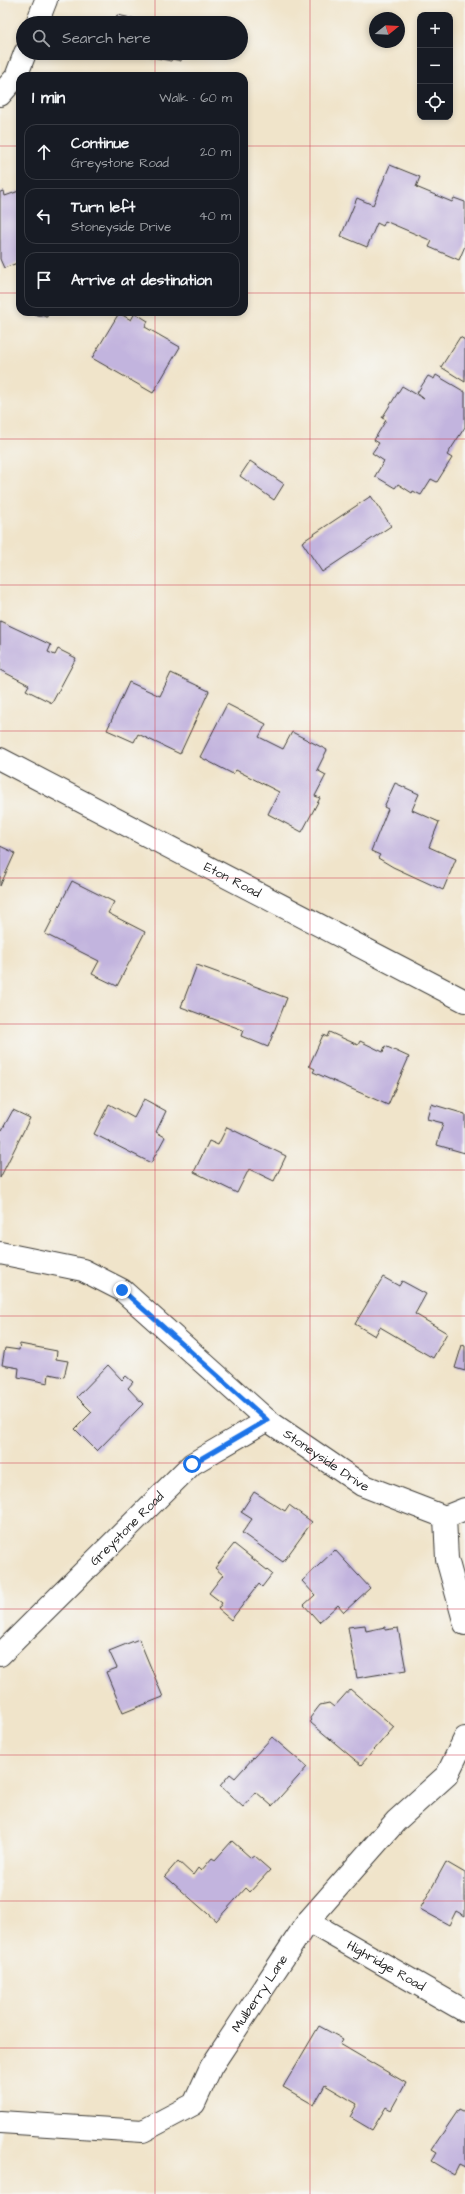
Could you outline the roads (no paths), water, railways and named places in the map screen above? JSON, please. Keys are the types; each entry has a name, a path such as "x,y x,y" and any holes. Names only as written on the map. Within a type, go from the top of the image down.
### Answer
{"street":[{"path":"40,16 46,0"},
{"path":"18,72 22,60"},
{"path":"0,95 16,77"},
{"name":"Eton Road","path":"0,758 465,1001"},
{"name":"Stoneyside Drive","path":"0,1253 84,1270 122,1290 267,1420 362,1485 445,1517"},
{"name":"Greystone Road","path":"0,1655 192,1464 267,1420"},
{"path":"465,1509 445,1517 447,1559 465,1624"},
{"name":"Mulberry Lane","path":"0,2122 142,2131 194,2104 211,2067 308,1921 396,1820 447,1775 465,1738"},
{"name":"Highridge Road","path":"308,1921 465,2011"}]}
